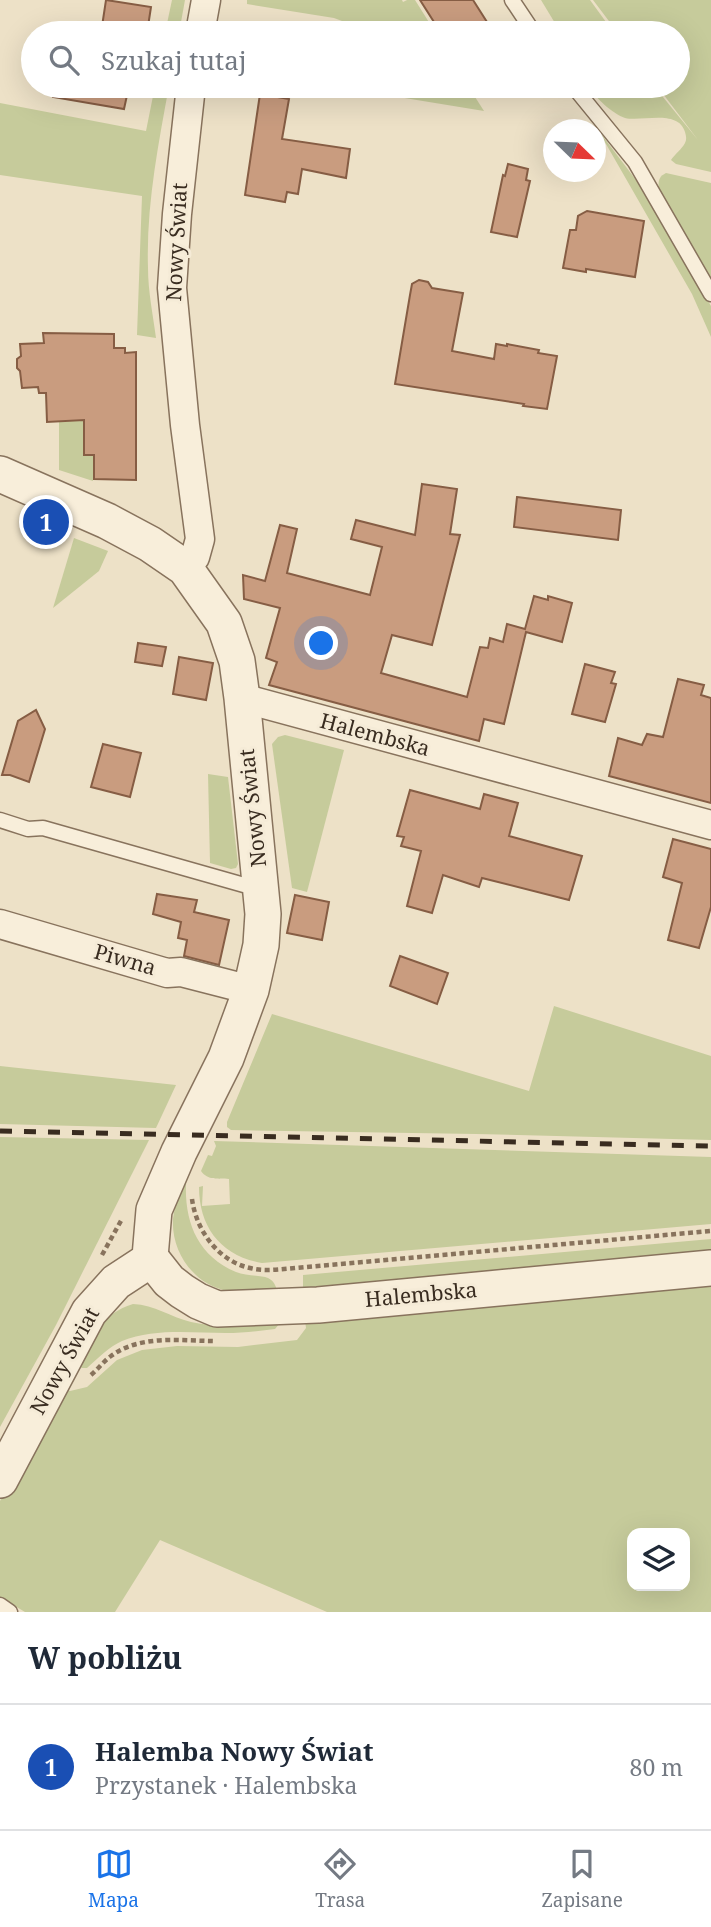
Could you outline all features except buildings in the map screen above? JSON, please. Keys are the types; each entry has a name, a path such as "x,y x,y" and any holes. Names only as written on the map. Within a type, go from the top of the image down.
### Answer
{"street":[{"path":"202,21 206,0"},
{"name":"Nowy Świat","path":"2,1471 89,1312 116,1282 150,1257 154,1210 179,1152 226,1058 251,990 261,945 261,884 237,661 224,623 185,568 195,557 200,539 185,425 172,288 190,98"},
{"path":"0,474 133,533 185,568"},
{"name":"Halembska","path":"242,698 711,825"},
{"name":"Piwna","path":"0,924 167,973 181,972 251,990"},
{"name":"Halembska","path":"150,1257 169,1281 183,1292 217,1309 318,1305 711,1268"}],"lane":[{"path":"512,0 526,21"},
{"path":"583,98 635,162 711,294"},
{"path":"0,820 28,828 43,828 244,885 261,884"},
{"path":"0,1605 10,1612"}],"path":[{"path":"192,1188 195,1214 205,1236 214,1247 236,1263 259,1270 711,1231"},
{"path":"85,1377 90,1376 122,1349 141,1343 157,1340 224,1341"}],"green space":[{"path":"172,0 185,0 181,21 168,21"},
{"path":"247,0 415,0 428,21 342,21 247,4"},
{"path":"541,0 590,0 605,21 554,21"},
{"path":"593,0 711,0 711,172 676,164 671,160 686,139 681,125 675,121 625,118 597,98 664,98 698,140 666,98 690,98 690,21 609,21"},
{"path":"153,98 167,98 149,222 148,277 156,338 137,335 142,196 0,175 0,103 146,131"},
{"path":"405,98 476,98 484,111"},
{"path":"606,141 639,184 711,306 711,337 692,294"},
{"path":"666,173 711,183 711,281 659,190 659,180"},
{"path":"59,348 83,382 84,454 94,455 93,481 59,470"},
{"path":"74,538 108,551 99,571 53,608"},
{"path":"285,735 344,750 307,892 292,888 272,744 278,737"},
{"path":"208,774 228,777 238,864 236,868 210,863"},
{"path":"554,1006 711,1056 711,1140 231,1130 227,1127 272,1014 529,1091"},
{"path":"0,1066 176,1085 156,1128 0,1124"},
{"path":"0,1137 149,1140 56,1325 0,1427"},
{"path":"214,1141 711,1157 711,1224 262,1263 235,1254 224,1246 208,1227 203,1215 199,1187 203,1186 202,1206 230,1204 229,1179 210,1178 201,1171 208,1155 212,1156 216,1146"},
{"path":"187,1171 186,1202 200,1243 221,1264 236,1272 268,1278 277,1291 240,1292 216,1288 205,1282 187,1265 176,1243 173,1219"},
{"path":"711,1239 711,1256 303,1290 303,1275"},
{"path":"711,1282 711,1612 327,1612 160,1540 115,1612 25,1612 0,1597 0,1501 62,1386 70,1391 87,1387 117,1360 142,1350 177,1346 238,1347 297,1340 306,1328 305,1320"},
{"path":"133,1304 202,1324 235,1326 280,1323 275,1329 250,1332 147,1334 117,1343 87,1368 77,1365 105,1320"}],"railway":[{"path":"0,1131 711,1146"}],"place":[{"name":"Halemba Nowy Świat","path":"46,522"}]}
